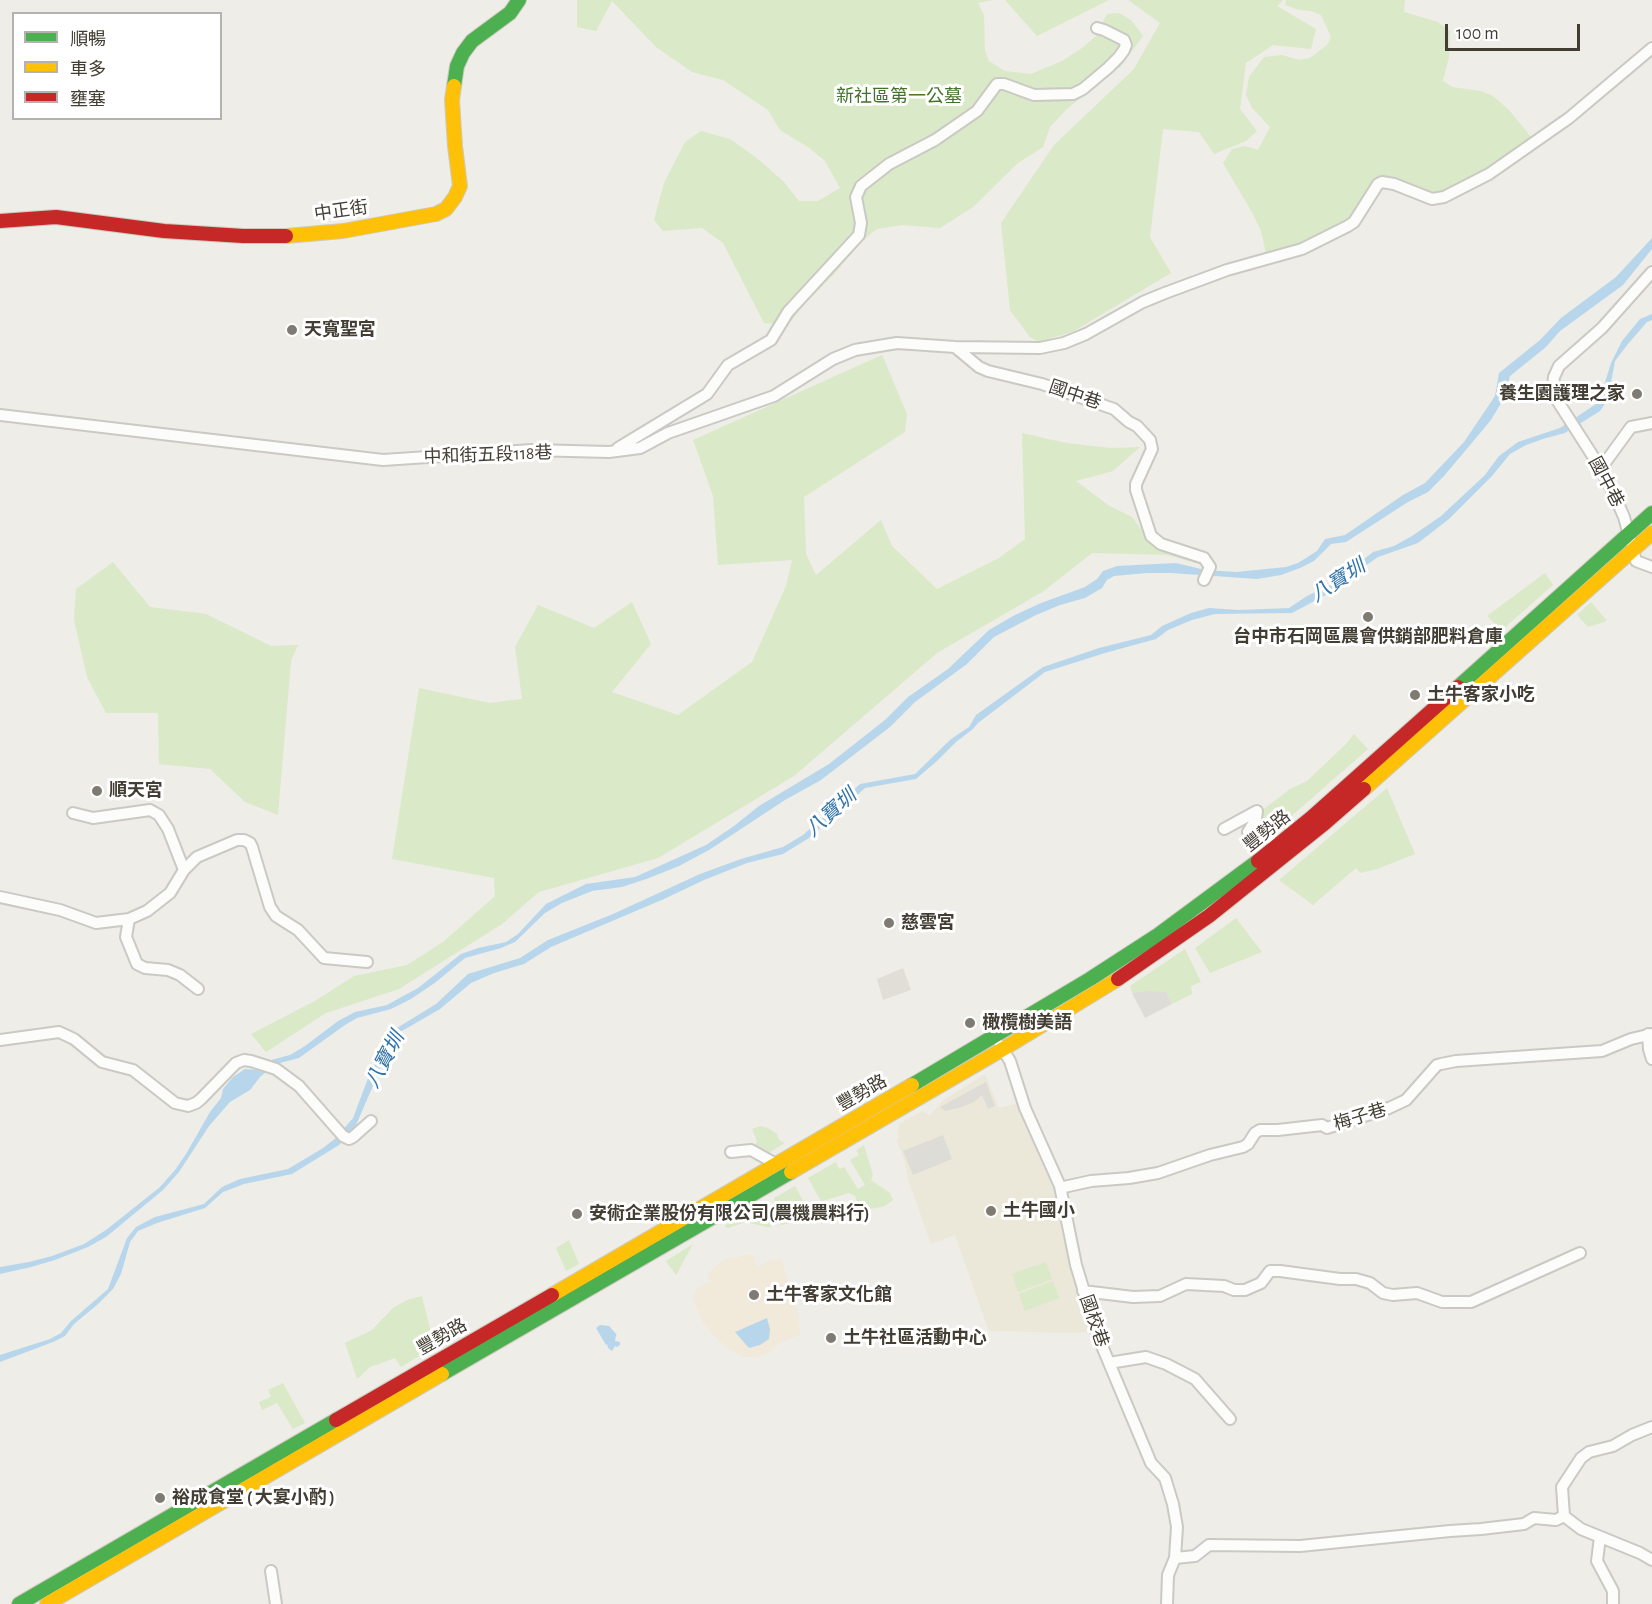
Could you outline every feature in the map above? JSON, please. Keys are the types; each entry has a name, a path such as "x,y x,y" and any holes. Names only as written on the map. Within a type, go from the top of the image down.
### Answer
{"main road":[{"name":"中正街","path":"0,221 56,217 164,231 285,236 343,231 436,214 446,209 460,186 452,100 456,66 472,41 510,13 519,0"},
{"name":"豐勢路","path":"19,1604 995,1037 1158,935 1252,866 1311,818 1652,513"},
{"name":"豐勢路","path":"47,1604 1003,1049 1120,978 1209,916 1325,824 1652,533"}],"street":[{"path":"609,452 707,394 728,365 771,340 788,312 859,234 861,222 856,197 861,186 889,164 935,140 977,111 997,84 1004,84 1034,95 1073,94 1083,89 1108,68 1119,57 1126,45 1124,40 1096,28"},
{"name":"中和街五段118巷","path":"0,415 383,460 532,450 609,452 640,448 668,433 774,396 833,359 855,350 897,343 955,347 1040,348 1064,343 1086,334 1143,302 1227,270 1302,249 1348,226 1354,222 1378,184 1382,182 1394,184 1432,199 1444,197 1489,174 1569,118 1652,48"},
{"name":"國中巷","path":"1633,550 1624,517 1613,492 1555,397 1553,386 1559,366 1602,328 1652,272"},
{"name":"國中巷","path":"955,347 979,367 994,373 1042,384 1114,409 1144,432 1150,440 1152,449 1136,484 1136,490 1150,536 1161,544 1204,558 1210,567 1204,580"},
{"path":"1601,471 1631,427 1652,423"},
{"path":"1633,550 1636,561 1652,567"},
{"path":"73,813 93,818 150,810 159,815 168,829 184,870"},
{"path":"1224,829 1257,811 1256,819 1248,832 1253,838 1264,835 1270,838"},
{"path":"0,897 60,910 96,923 129,919 147,911 170,893 184,870 197,857 237,840 244,840 250,843 270,907 276,916 298,930 324,958 367,962"},
{"path":"129,919 126,937 137,964 145,968 168,970 180,975 198,989"},
{"path":"0,1040 59,1032 74,1039 102,1062 133,1070 175,1103 188,1106 201,1099 236,1063 251,1060 276,1069 299,1086 349,1139 371,1121"},
{"path":"1650,1034 1649,1049 1652,1059"},
{"name":"梅子巷","path":"1060,1186 1158,1173 1210,1155 1243,1147 1260,1130 1322,1125 1328,1128 1406,1100 1437,1065 1456,1061 1602,1051 1650,1034"},
{"name":"國校巷","path":"995,1037 1010,1061 1025,1108 1060,1186 1076,1265 1097,1334 1151,1463 1165,1478 1173,1504 1177,1527 1175,1558 1168,1575 1167,1604"},
{"path":"731,1152 751,1150 776,1164"},
{"path":"1083,1291 1132,1297 1160,1296 1186,1284 1224,1286 1234,1290 1245,1290 1262,1283 1270,1271 1280,1271 1356,1279 1370,1283 1383,1293 1393,1295 1418,1293 1442,1302 1471,1302 1580,1253"},
{"path":"1109,1363 1146,1357 1166,1364 1195,1379 1230,1419"},
{"path":"1652,1427 1613,1446 1590,1452 1581,1458 1562,1487 1564,1516 1581,1529 1652,1560"},
{"path":"1175,1558 1195,1556 1209,1545 1300,1546 1481,1529 1524,1524 1534,1518 1556,1520 1564,1516"},
{"path":"1600,1537 1598,1561 1613,1591 1613,1604"},
{"path":"271,1571 276,1604"}],"shaded area":[{"path":"903,968 911,990 883,1000 877,979"},
{"path":"1166,992 1172,1004 1145,1018 1132,993"},
{"name":"土牛國小","path":"985,1074 999,1108 1016,1104 1020,1106 1056,1188 1093,1329 1088,1332 991,1331 988,1329 955,1235 931,1244 896,1140 899,1138 897,1134 899,1124 922,1111 929,1115 942,1101"},
{"path":"986,1082 995,1106 988,1109 982,1095 974,1102 959,1108 945,1111 940,1107"},
{"path":"943,1135 952,1159 913,1175 903,1151"},
{"path":"751,1254 755,1258 756,1268 766,1262 781,1259 799,1316 800,1335 780,1342 771,1352 758,1357 744,1357 717,1339 704,1324 692,1297 699,1287 710,1281 707,1274 722,1261"}],"green space":[{"name":"新社區第一公墓","path":"577,0 993,0 978,3 984,15 985,51 989,61 1005,71 1031,74 1062,61 1082,48 1095,37 1107,14 1119,13 1131,20 1143,36 1121,66 1067,109 1050,127 1043,147 1018,163 973,207 940,228 902,225 877,229 863,240 788,325 764,323 723,243 702,228 663,231 654,220 664,183 685,142 701,131 730,139 758,159 784,182 799,201 818,201 840,188 825,161 808,147 780,130 768,110 723,80 692,72 656,47 612,1 596,31 577,27"},
{"path":"1005,0 1109,0 1037,36"},
{"path":"1128,0 1283,0 1277,6 1316,29 1311,49 1273,45 1246,63 1240,109 1257,131 1246,141 1214,154 1199,132 1163,129 1150,237 1171,273 1074,331 1039,342 1030,337 1010,310 1001,223 1054,145 1134,69 1160,23"},
{"path":"1286,0 1405,0 1404,12 1438,22 1450,31 1449,57 1443,81 1452,87 1481,91 1493,96 1509,110 1532,138 1487,170 1438,195 1382,178 1373,181 1347,221 1301,243 1266,254 1261,231 1253,214 1223,163 1232,149 1245,146 1258,150 1270,127 1252,108 1246,95 1249,77 1264,57 1282,55 1299,60 1310,58 1328,44 1331,37 1321,15 1285,5"},
{"path":"882,355 907,414 905,432 804,497 806,554 816,575 881,520 892,546 937,589 999,558 1025,539 1022,433 1066,443 1111,448 1140,447 1113,471 1076,481 1108,505 1132,517 1153,545 1198,559 1202,565 1168,555 1092,553 1044,591 937,653 794,776 658,858 539,892 502,924 399,989 326,1013 266,1052 251,1034 315,1001 354,976 407,965 443,942 495,896 494,878 392,859 419,688 490,703 522,699 515,647 538,605 594,628 632,602 651,644 612,692 678,715 752,662 786,586 792,560 718,565 713,496 693,440"},
{"path":"113,562 150,607 206,614 271,646 298,645 291,661 278,815 245,802 210,769 159,764 158,713 106,713 87,677 74,620 76,589"},
{"path":"1545,573 1553,585 1503,629 1487,616"},
{"path":"1591,602 1607,621 1588,627 1577,615"},
{"path":"1354,734 1368,749 1272,833 1253,834 1260,812 1290,789 1307,781"},
{"path":"1387,788 1415,854 1377,869 1360,873 1356,868 1313,905 1279,880"},
{"path":"1236,918 1262,952 1210,973 1195,948"},
{"path":"1185,949 1201,982 1191,986 1192,994 1172,1004 1166,992 1132,993 1130,986"},
{"path":"761,1126 777,1134 779,1140 785,1143 767,1154 754,1148 757,1141 752,1129"},
{"path":"864,1145 873,1175 871,1180 890,1193 893,1200 885,1206 861,1211 855,1196 849,1193 823,1201 810,1220 795,1223 790,1213 821,1201 808,1178 836,1162 839,1169 844,1167 858,1189 865,1185 850,1160 859,1155 856,1150"},
{"path":"795,1186 806,1206 789,1213 793,1223 780,1225 776,1214 781,1211 778,1204 774,1206 774,1198"},
{"path":"759,1206 765,1207 771,1228 746,1222 728,1228 724,1226"},
{"path":"569,1240 579,1264 566,1271 556,1248"},
{"path":"693,1244 676,1275 666,1261"},
{"path":"1046,1262 1052,1279 1018,1292 1012,1274"},
{"path":"1053,1281 1059,1298 1025,1311 1019,1294"},
{"path":"422,1296 433,1341 423,1345 426,1352 401,1367 395,1358 370,1367 357,1379 345,1343 372,1330 393,1308 407,1300"},
{"path":"283,1383 305,1423 293,1429 277,1403 262,1410 259,1402 271,1397 268,1390"}],"water":[{"name":"八寶圳","path":"1652,238 1652,249 1623,285 1560,331 1546,347 1510,376 1504,398 1491,420 1428,492 1408,502 1346,542 1331,544 1314,561 1281,575 1257,579 1171,573 1114,576 1107,580 1102,588 1085,598 1036,615 994,637 967,664 915,702 890,727 821,780 785,800 709,850 679,866 649,878 622,887 592,891 562,903 545,913 515,942 465,958 411,999 391,1009 357,1018 299,1058 276,1064 260,1077 250,1090 230,1102 209,1126 179,1172 163,1190 106,1237 55,1260 0,1274 0,1267 52,1256 84,1244 106,1230 160,1187 186,1154 210,1112 221,1098 223,1089 233,1077 245,1069 258,1070 271,1060 290,1055 338,1021 355,1012 387,1005 418,988 461,954 506,942 518,934 546,904 586,884 635,877 706,845 759,806 829,764 885,720 908,697 948,669 989,630 1015,615 1085,587 1097,579 1103,571 1117,566 1176,563 1205,570 1236,572 1286,567 1298,563 1317,551 1325,539 1345,535 1403,495 1425,483 1464,442 1495,396 1499,373 1540,340 1561,318 1616,277"},
{"name":"八寶圳","path":"1652,314 1652,320 1647,322 1615,361 1608,399 1600,411 1565,433 1526,445 1510,454 1492,476 1449,519 1418,543 1378,557 1337,589 1292,613 1215,614 1168,630 1156,639 1045,672 978,723 916,779 865,788 809,838 783,854 747,863 704,880 551,947 524,964 471,983 440,1009 395,1035 353,1132 339,1145 292,1174 244,1184 223,1192 205,1208 138,1231 130,1242 121,1274 113,1289 74,1324 65,1336 0,1362 0,1355 50,1339 61,1333 71,1321 108,1289 127,1238 136,1227 155,1217 204,1204 222,1187 240,1179 288,1169 336,1138 353,1118 367,1081 392,1031 436,1004 468,974 520,958 548,940 613,914 700,874 783,847 803,835 860,784 915,774 951,739 969,727 976,715 1043,667 1099,648 1151,635 1162,626 1209,608 1239,610 1289,608 1332,584 1373,552 1394,546 1441,516 1485,475 1499,456 1518,442 1560,428 1599,402 1611,363 1622,341 1640,319"},
{"path":"767,1318 770,1329 769,1339 749,1348 735,1332"},
{"path":"600,1325 609,1326 617,1335 615,1341 620,1342 620,1345 615,1346 612,1351 596,1328"}],"traffic: fast":[{"path":"454,86 457,66 472,41 510,13 519,0"},
{"path":"1458,687 1652,513"},
{"path":"912,1085 1090,979 1158,935 1258,861"},
{"path":"442,1374 791,1172"},
{"path":"19,1604 336,1420"}],"traffic: slow":[{"path":"286,236 343,231 436,214 446,209 460,186 452,100 454,86"},
{"path":"1364,789 1652,533"},
{"path":"791,1172 1003,1049 1118,979"},
{"path":"552,1295 912,1085"},
{"path":"47,1604 442,1374"}],"traffic: jam":[{"path":"0,221 56,217 164,231 286,236"},
{"path":"1258,861 1311,818 1458,687"},
{"path":"1118,979 1209,916 1364,789"},
{"path":"336,1420 552,1295"}],"place":[{"name":"天寬聖宮","path":"292,330"},
{"name":"養生園護理之家","path":"1637,394"},
{"name":"台中市石岡區農會供銷部肥料倉庫","path":"1368,617"},
{"name":"土牛客家小吃","path":"1415,695"},
{"name":"順天宮","path":"97,791"},
{"name":"慈雲宮","path":"889,923"},
{"name":"橄欖樹美語","path":"970,1023"},
{"name":"土牛國小","path":"991,1211"},
{"name":"安術企業股份有限公司(農機農料行)","path":"577,1214"},
{"name":"土牛客家文化館","path":"754,1295"},
{"name":"土牛社區活動中心","path":"831,1338"},
{"name":"裕成食堂 ( 大宴小酌 )","path":"160,1498"}]}
